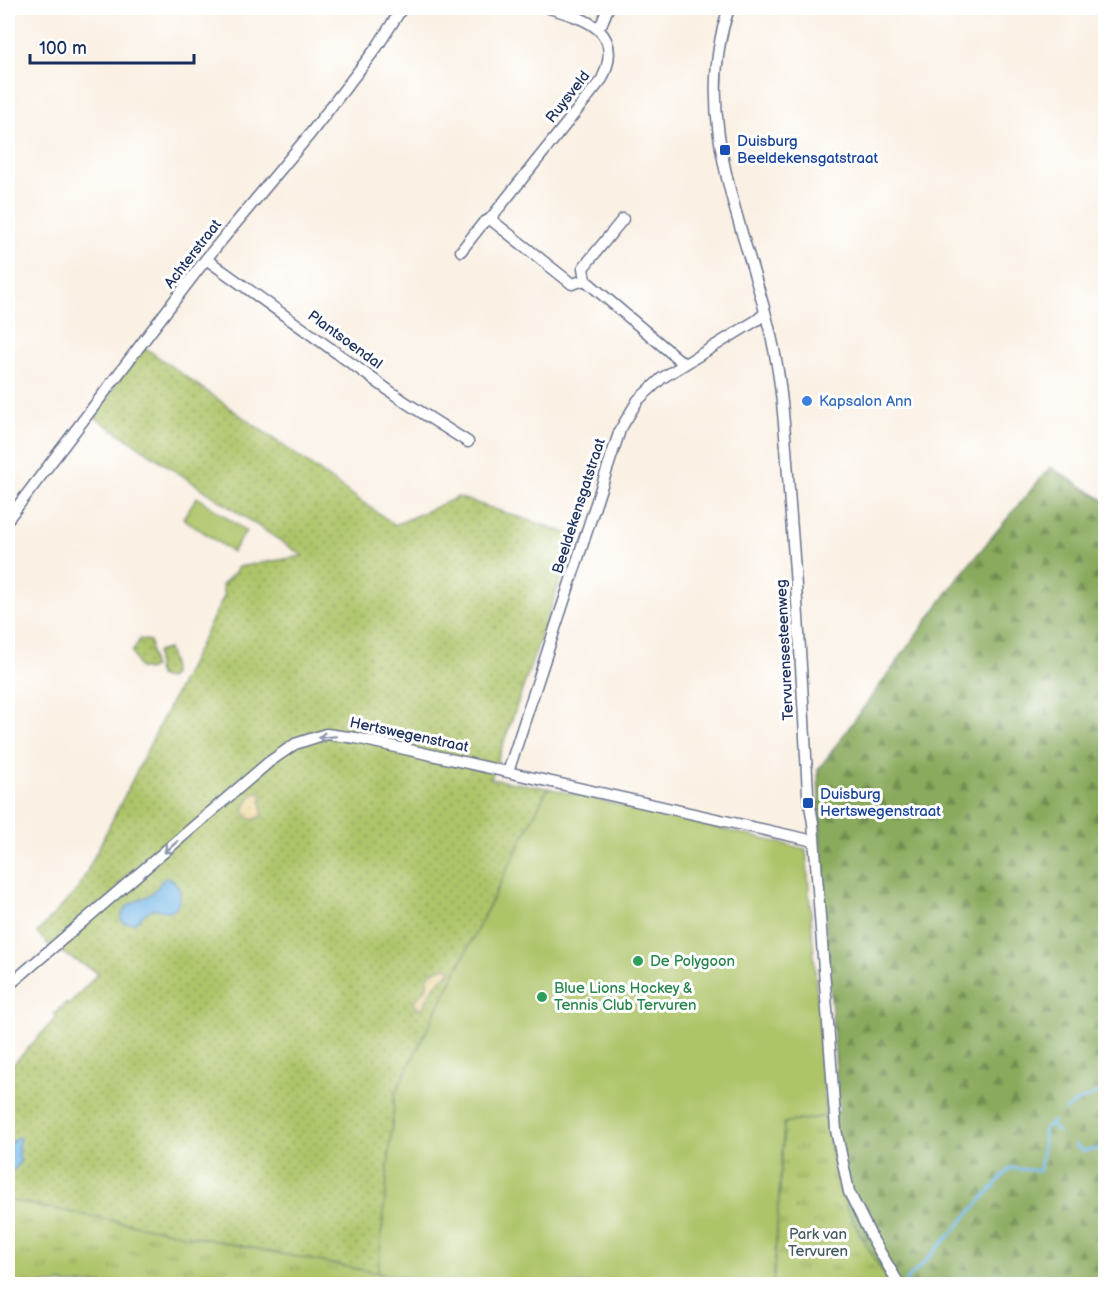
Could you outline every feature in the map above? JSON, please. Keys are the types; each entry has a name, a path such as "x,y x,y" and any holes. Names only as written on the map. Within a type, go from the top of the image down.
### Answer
{"street":[{"name":"Achterstraat","path":"8,519 207,259 377,47 402,8"},
{"path":"549,8 580,17 597,28 602,23 608,8"},
{"name":"Tervurensesteenweg","path":"729,8 722,28 717,81 722,157 735,214 775,352 783,417 797,588 808,794 814,841 836,1130 849,1192 873,1240 899,1284"},
{"name":"Ruysveld","path":"461,251 483,224 490,219 602,79 608,64 608,57 605,40 597,28"},
{"path":"490,219 572,284 585,280"},
{"path":"623,219 583,268 585,280 684,364"},
{"name":"Plantsoendal","path":"207,259 405,402 468,442"},
{"name":"Beeldekensgatstraat","path":"508,771 620,430 638,400 662,378 765,314"},
{"name":"Hertswegenstraat","path":"8,986 269,762 295,744 326,734 356,738 508,771 814,841"}],"green space":[{"path":"144,347 395,525 458,497 576,536 491,779 548,788 395,1094 378,1273 8,1200 8,1070 56,1018 54,1014 66,1003 69,1005 98,973 50,946 37,933 78,889 224,596 222,586 238,567 303,556 93,416"},
{"path":"1050,467 1105,501 1105,1284 773,1284 784,1123 839,1112 820,844 818,770 958,578"},
{"path":"197,497 246,531 232,552 183,518"},
{"path":"140,639 150,641 153,667 148,670 139,668 132,652"},
{"path":"168,649 173,675 169,679 160,677 157,670 157,652"},
{"name":"De Polygoon","path":"548,788 806,849 826,1116 784,1123 773,1284 449,1284 378,1273 395,1094"},
{"name":"Park van Tervuren","path":"826,1116 841,1194 857,1229 890,1284 773,1284 784,1123"},
{"path":"8,1200 378,1273 449,1284 8,1284"}],"sand":[{"path":"257,792 263,797 261,801 263,816 253,820 248,818 244,810 251,796"},
{"path":"446,967 451,971 436,984 422,1008 416,1008 414,1002 427,987 427,980 431,972"}],"water":[{"path":"165,878 171,879 178,887 180,898 176,907 167,911 153,909 147,911 134,923 124,923 121,919 126,908 148,896"},
{"path":"17,1137 20,1139 18,1145 20,1162 15,1169 8,1172 8,1146"}],"waterway":[{"path":"1066,1110 1075,1103 1106,1089"},
{"path":"906,1281 1010,1168 1040,1171 1045,1128 1053,1121"},
{"path":"1049,1124 1058,1132"},
{"path":"1075,1145 1082,1151 1102,1149 1106,1152"}],"place":[{"name":"Duisburg Beeldekensgatstraat","path":"725,150"},
{"name":"Kapsalon Ann","path":"807,401"},
{"name":"Duisburg Hertswegenstraat","path":"808,803"},
{"name":"De Polygoon","path":"638,961"},
{"name":"Blue Lions Hockey & Tennis Club Tervuren","path":"542,997"}]}
